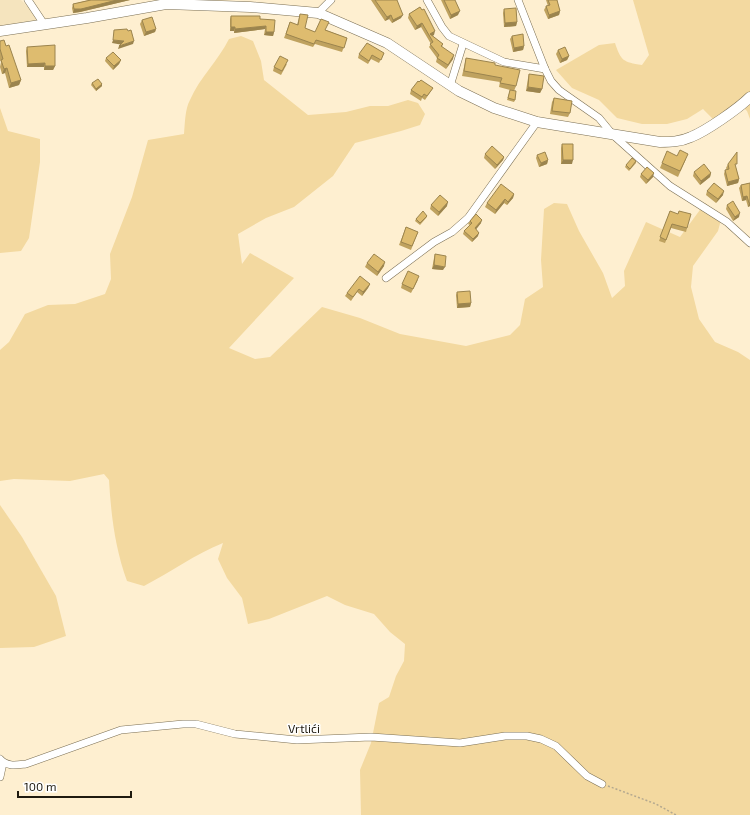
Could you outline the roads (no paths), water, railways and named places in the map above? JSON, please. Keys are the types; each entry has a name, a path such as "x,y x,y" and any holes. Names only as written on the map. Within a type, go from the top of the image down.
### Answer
{"street":[{"path":"28,0 44,24"},
{"path":"318,13 332,0"},
{"path":"427,0 445,32 463,44 504,62 545,69"},
{"path":"518,0 545,69 551,81 559,90 599,118 613,135 670,186 727,222 750,243"},
{"path":"0,31 166,4 250,7 318,13 387,43 426,68 450,86 494,108 537,122 660,142 676,142 690,138 704,130 750,97"},
{"path":"450,86 463,44"},
{"path":"386,278 434,242 452,232 468,218 537,122"},
{"name":"Vrtlići","path":"2,761 11,765 26,764 121,730 183,724 196,724 235,734 297,740 371,737 460,743 505,736 527,736 542,739 556,746 587,776 602,784"},
{"path":"0,776 2,761"}]}
